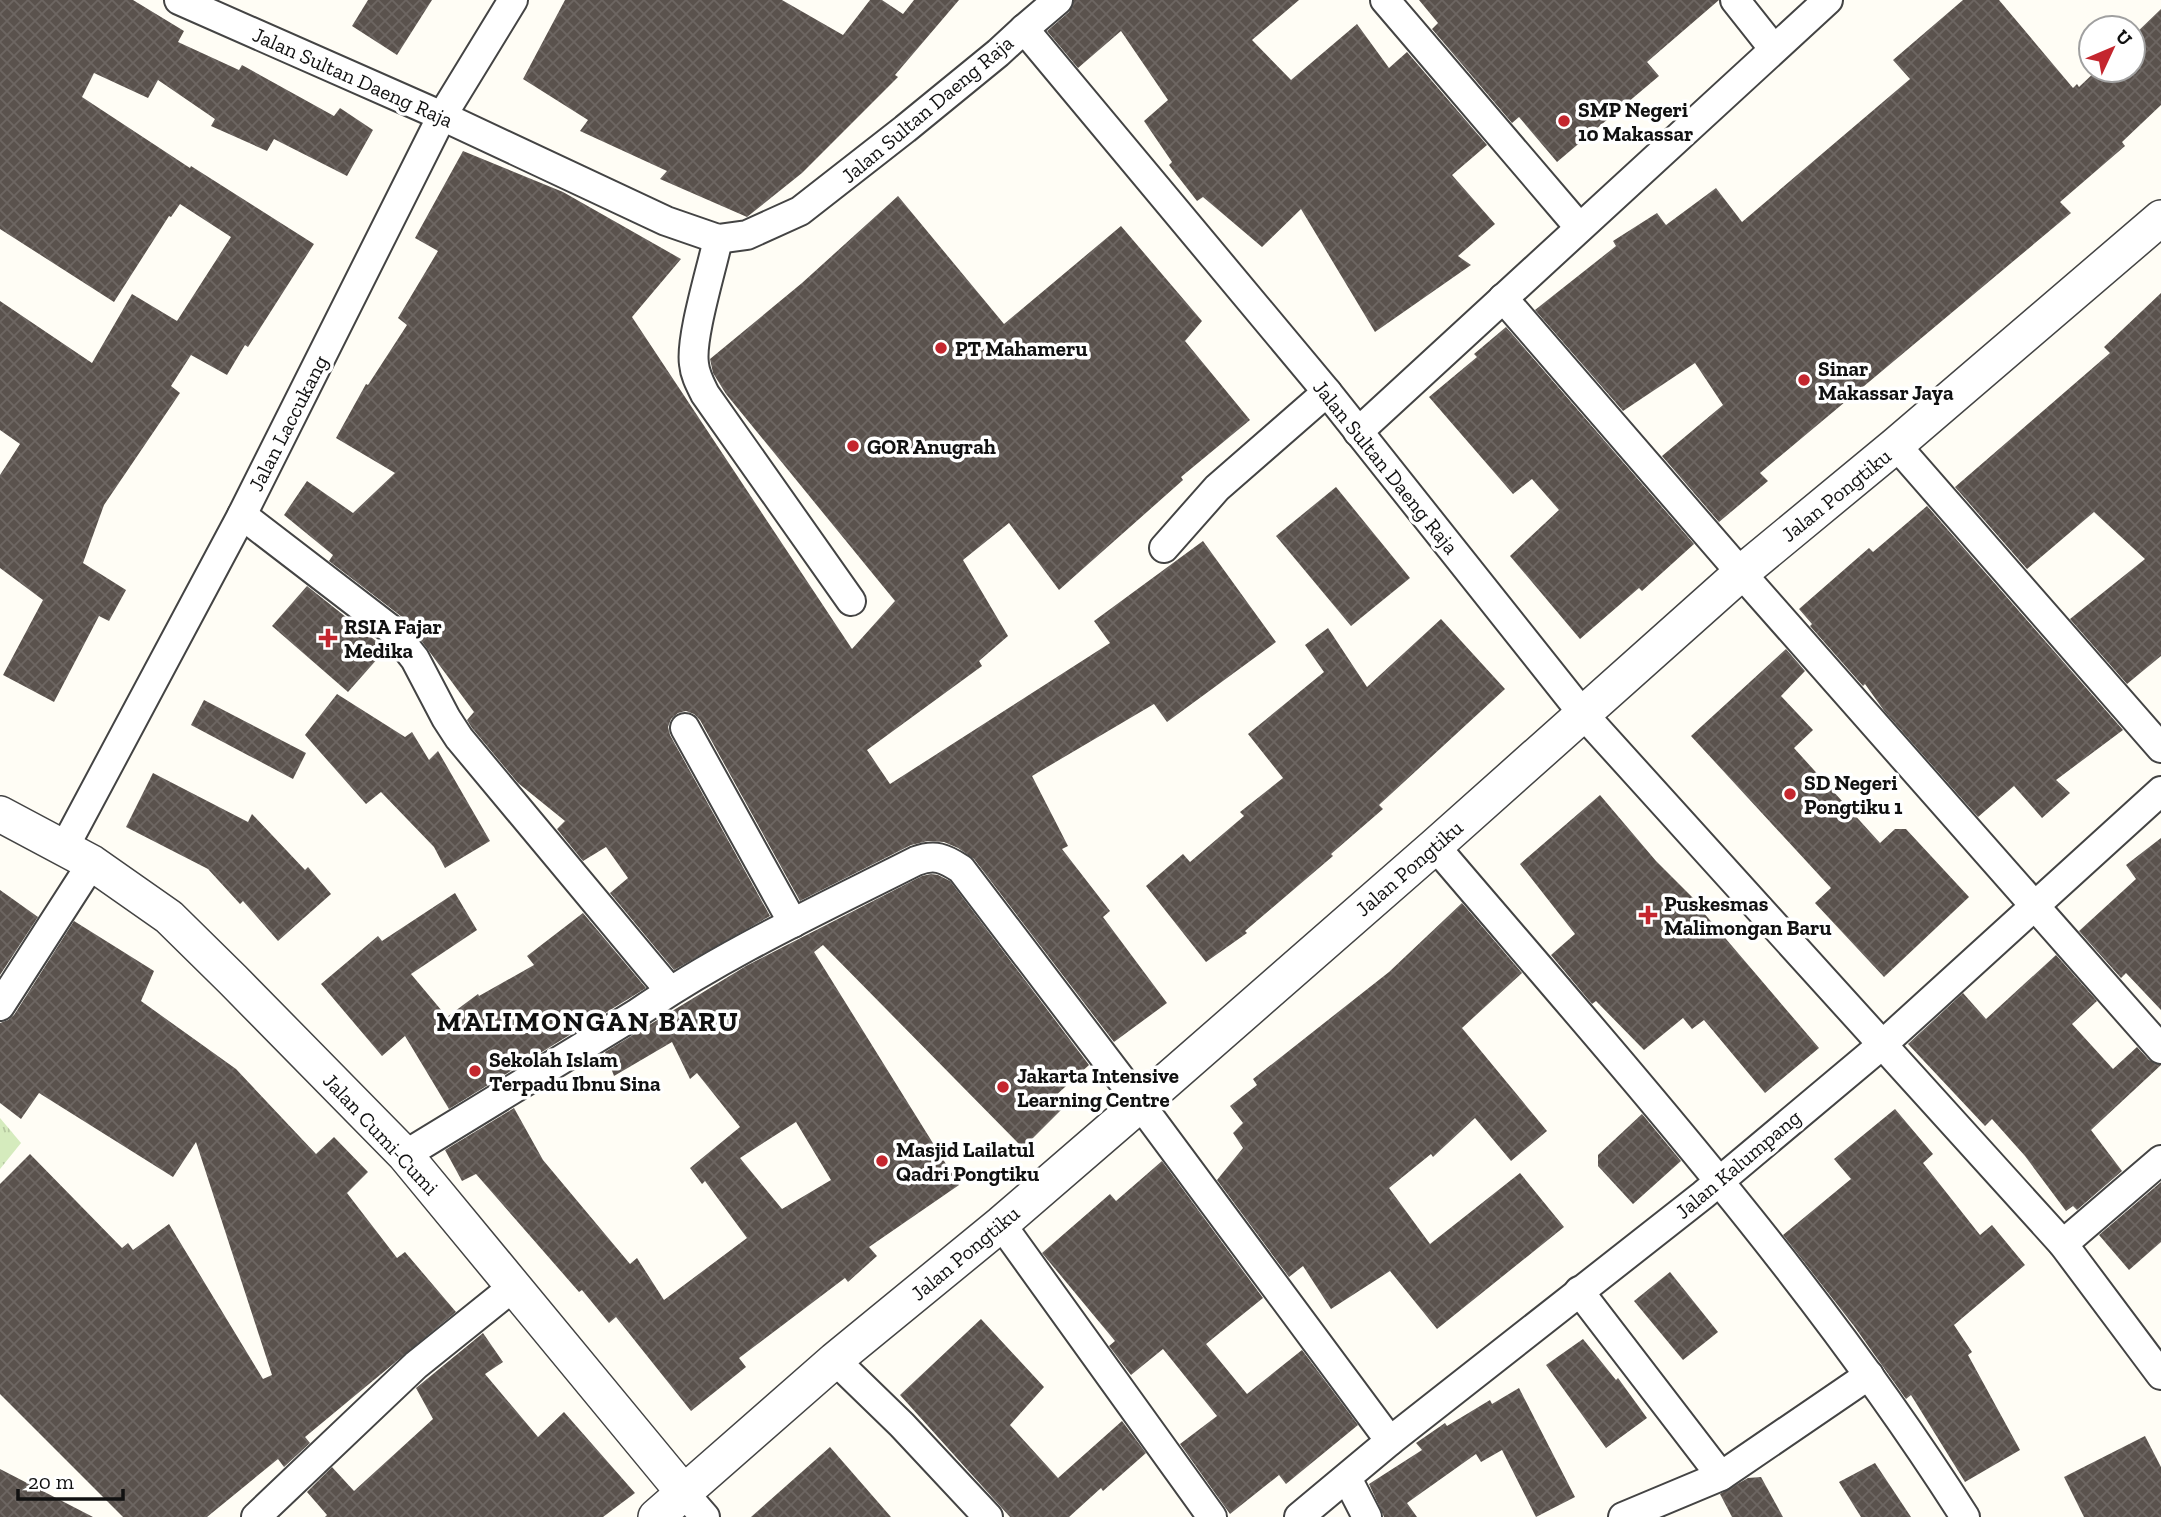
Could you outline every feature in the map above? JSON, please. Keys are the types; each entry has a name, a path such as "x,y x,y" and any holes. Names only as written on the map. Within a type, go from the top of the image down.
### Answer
{"street":[{"name":"Jalan Sultan Daeng Raja","path":"178,0 442,116 666,221 718,239 747,235 800,211 905,129 1024,29 1327,392 1583,714 2063,1244 2161,1376"},
{"name":"Jalan Laccukang","path":"0,1006 78,855 242,514 442,116 513,0"},
{"path":"1024,29 1058,0"},
{"path":"1385,0 1579,227"},
{"path":"1735,0 1773,48"},
{"path":"1359,432 1828,0"},
{"name":"Jalan Pongtiku","path":"656,1517 695,1505 835,1360 1001,1224 1435,846 1741,573 1896,445 2161,218"},
{"path":"718,239 695,340 693,362 698,380 705,394 851,601"},
{"path":"1503,298 1741,573 2161,1049"},
{"path":"1164,548 1217,488 1327,392"},
{"path":"1896,445 2161,748"},
{"path":"242,514 394,631 415,659 459,738 670,991"},
{"path":"685,728 793,923"},
{"name":"Jalan Kalumpang","path":"1299,1517 1390,1441 1720,1179 1883,1044 2161,791"},
{"name":"Jalan Cumi-Cumi","path":"0,814 78,855 169,917 405,1155 695,1505"},
{"path":"1435,846 1720,1179 1869,1375 1919,1444 1965,1517"},
{"path":"405,1155 670,991 793,923 916,861 930,856 946,859 961,869 1140,1104 1390,1441"},
{"path":"2063,1244 2161,1160"},
{"path":"1001,1224 1212,1517"},
{"path":"256,1517 416,1365 513,1287"},
{"path":"1579,1291 1721,1476"},
{"path":"835,1360 902,1425 988,1517"},
{"path":"1623,1517 1721,1476 1869,1375"},
{"path":"1347,1478 1367,1517"}],"green space":[{"path":"0,1118 21,1143 0,1169"}],"building":[{"path":"0,0 133,0 184,31 178,42 239,70 242,65 334,116 340,108 373,130 347,176 274,139 267,151 211,126 215,119 158,80 148,98 94,73 82,97 190,168 191,166 314,244 227,375 191,355 171,386 180,393 104,505 83,563 126,590 109,621 99,616 54,702 3,675 43,600 0,568 0,475 20,444 0,430 0,301 92,363 132,294 177,321 231,237 180,204 171,217 169,216 114,302 0,229"},
{"path":"368,0 432,0 397,55 352,26"},
{"path":"565,0 782,0 843,35 870,0 882,0 903,14 914,0 959,0 895,75 898,77 802,173 747,217 660,179 667,171 580,131 588,120 523,79"},
{"path":"1074,0 1299,0 1252,40 1291,80 1357,24 1389,68 1407,52 1487,145 1452,175 1495,224 1458,256 1471,265 1375,332 1301,209 1262,247 1203,197 1197,201 1169,165 1172,162 1144,121 1168,100 1121,31 1078,68 1047,31 1069,12"},
{"path":"1419,0 1719,0 1647,62 1659,76 1557,162 1519,117 1512,123 1432,29 1438,23"},
{"path":"1963,0 1999,0 2073,88 2077,84 2079,87 2082,84 2147,84 2147,22 2161,9 2161,105 2122,142 2125,146 2060,202 2071,213 1760,473 1768,481 1719,522 1662,456 1723,405 1695,363 1623,411 1535,310 1616,246 1613,241 1657,213 1666,225 1716,188 1742,222 1910,79 1893,60"},
{"path":"463,151 563,192 681,259 632,317 852,649 895,601 726,394 713,373 710,359 802,283 898,196 1004,324 1121,226 1202,321 1185,341 1250,420 1181,477 1183,480 1059,590 1009,523 963,560 1008,636 979,661 982,666 867,750 890,784 1110,643 1094,621 1203,541 1276,642 1167,722 1154,704 1032,776 1068,846 1062,849 1110,911 1103,917 1167,1003 1114,1042 974,859 944,842 928,841 911,845 800,901 700,720 686,711 671,719 668,727 670,735 770,916 674,970 610,893 628,878 606,847 583,861 557,829 565,821 518,783 472,728 467,720 474,712 406,620 329,561 333,555 284,515 307,481 353,513 395,473 336,438 366,384 368,385 407,325 398,318 438,251 415,238"},
{"path":"2161,293 2161,656 2127,684 2070,619 2145,559 2094,512 2027,569 1955,487 2110,353 2104,347"},
{"path":"1506,327 1694,544 1642,591 1639,588 1580,639 1510,556 1559,510 1532,479 1513,494 1429,397 1477,357 1474,354"},
{"path":"1336,487 1410,578 1351,626 1276,536"},
{"path":"1927,506 2123,730 2056,780 2070,793 2042,818 2014,786 1978,817 1885,712 1865,684 1863,686 1810,626 1812,624 1799,609 1869,548 1873,552"},
{"name":"RSIA Fajar Medika","path":"307,586 386,649 348,692 272,626"},
{"path":"1441,619 1505,689 1379,805 1383,809 1331,854 1333,856 1245,931 1247,933 1206,962 1146,886 1183,854 1190,862 1244,816 1240,812 1283,778 1248,734 1324,672 1305,645 1328,628 1367,687"},
{"path":"1786,649 1805,671 1781,696 1813,730 1794,748 1880,843 1895,829 1906,829 1969,897 1884,977 1815,903 1831,888 1691,736"},
{"path":"337,694 405,737 412,732 429,760 438,751 490,841 445,868 434,847 381,792 366,804 305,735"},
{"path":"204,700 306,753 293,779 191,725"},
{"path":"153,773 248,822 252,814 305,870 308,867 331,894 278,941 243,901 240,904 208,869 126,827"},
{"path":"1600,795 1656,861 1705,910 1703,912 1819,1048 1765,1093 1704,1020 1692,1029 1683,1018 1644,1050 1596,1001 1592,1004 1551,955 1575,934 1520,864"},
{"path":"2161,838 2161,1010 2126,973 2121,978 2079,931 2136,879 2126,865"},
{"path":"938,875 950,881 1089,1065 1053,1098 1063,1108 1023,1148 823,945 814,952 959,1185 869,1247 877,1256 848,1282 845,1278 739,1358 746,1367 691,1411 616,1317 609,1323 476,1174 462,1181 445,1150 514,1108 543,1160 630,1264 637,1258 664,1300 747,1238 705,1181 702,1184 690,1168 740,1127 697,1073 690,1079 672,1042 614,1076 605,1052 746,966 922,876","holes":["796,1122 831,1180 782,1209 740,1158"]},
{"path":"0,890 38,917 0,975"},
{"path":"455,893 477,930 411,974 447,1017 478,994 479,996 534,965 527,956 583,913 646,988 449,1109 405,1036 382,1056 321,984 378,936 382,941"},
{"path":"1462,903 1522,973 1462,1028 1547,1131 1511,1161 1475,1118 1433,1157 1431,1154 1389,1188 1430,1244 1520,1173 1564,1227 1437,1329 1390,1271 1331,1309 1303,1266 1289,1277 1217,1180 1243,1148 1233,1133 1243,1123 1230,1106 1257,1085 1253,1079 1389,972"},
{"path":"74,921 154,971 141,1001 236,1069 316,1154 334,1137 368,1172 347,1193 397,1258 405,1252 456,1312 305,1437 310,1443 284,1467 278,1459 207,1517 123,1517 0,1394 0,1184 30,1154 122,1248 128,1243 133,1250 169,1224 263,1379 272,1375 196,1142 173,1177 39,1093 21,1119 0,1103 0,1023 14,1015"},
{"path":"2056,955 2097,1001 2072,1024 2113,1069 2137,1047 2149,1060 2161,1065 2091,1130 2122,1171 2077,1210 2073,1206 2066,1211 2025,1156 1992,1119 1985,1126 1908,1044 1963,993 1986,1019"},
{"path":"1895,1109 1933,1154 1923,1163 1980,1235 1992,1225 2025,1265 1954,1325 1972,1352 1968,1355 2020,1450 1965,1482 1911,1395 1906,1399 1854,1326 1783,1235 1851,1179 1834,1159"},
{"path":"1642,1114 1681,1161 1633,1204 1598,1166 1598,1155"},
{"path":"1162,1161 1263,1298 1206,1344 1247,1394 1302,1350 1358,1425 1286,1484 1279,1475 1230,1514 1180,1444 1217,1416 1163,1349 1131,1375 1109,1346 1115,1341 1042,1253 1110,1194 1116,1201"},
{"path":"2161,1182 2161,1242 2129,1270 2099,1235"},
{"path":"1670,1272 1718,1332 1683,1360 1634,1301"},
{"path":"981,1319 1044,1387 1010,1425 1058,1478 1122,1421 1146,1453 1069,1517 1010,1517 900,1395"},
{"path":"483,1333 503,1362 485,1374 538,1437 564,1412 635,1493 603,1517 325,1517 327,1515 307,1492 332,1467 354,1491 433,1419 416,1388"},
{"path":"1583,1339 1616,1380 1618,1378 1647,1418 1606,1448 1546,1365"},
{"path":"1519,1388 1575,1497 1536,1517 1502,1450 1481,1462 1476,1454 1407,1503 1417,1517 1384,1517 1369,1484 1422,1450 1416,1443 1445,1423 1447,1426 1490,1400 1492,1404"},
{"path":"2145,1436 2161,1467 2161,1517 2084,1517 2064,1477"},
{"path":"830,1447 891,1517 751,1517"},
{"path":"1875,1463 1911,1517 1861,1517 1839,1482"},
{"path":"0,1469 93,1517 0,1517"},
{"path":"1761,1477 1783,1517 1732,1517 1720,1494 1748,1478"}],"place":[{"name":"SMP Negeri 10 Makassar","path":"1564,121"},
{"name":"PT Mahameru","path":"941,348"},
{"name":"Sinar Makassar Jaya","path":"1804,380"},
{"name":"GOR Anugrah","path":"853,446"},
{"name":"RSIA Fajar Medika","path":"328,638"},
{"name":"SD Negeri Pongtiku 1","path":"1790,794"},
{"name":"Puskesmas Malimongan Baru","path":"1648,915"},
{"name":"Sekolah Islam Terpadu Ibnu Sina","path":"475,1071"},
{"name":"Jakarta Intensive Learning Centre","path":"1003,1087"},
{"name":"Masjid Lailatul Qadri Pongtiku","path":"882,1161"}],"district":[{"name":"MALIMONGAN BARU","path":"588,1021"}]}
